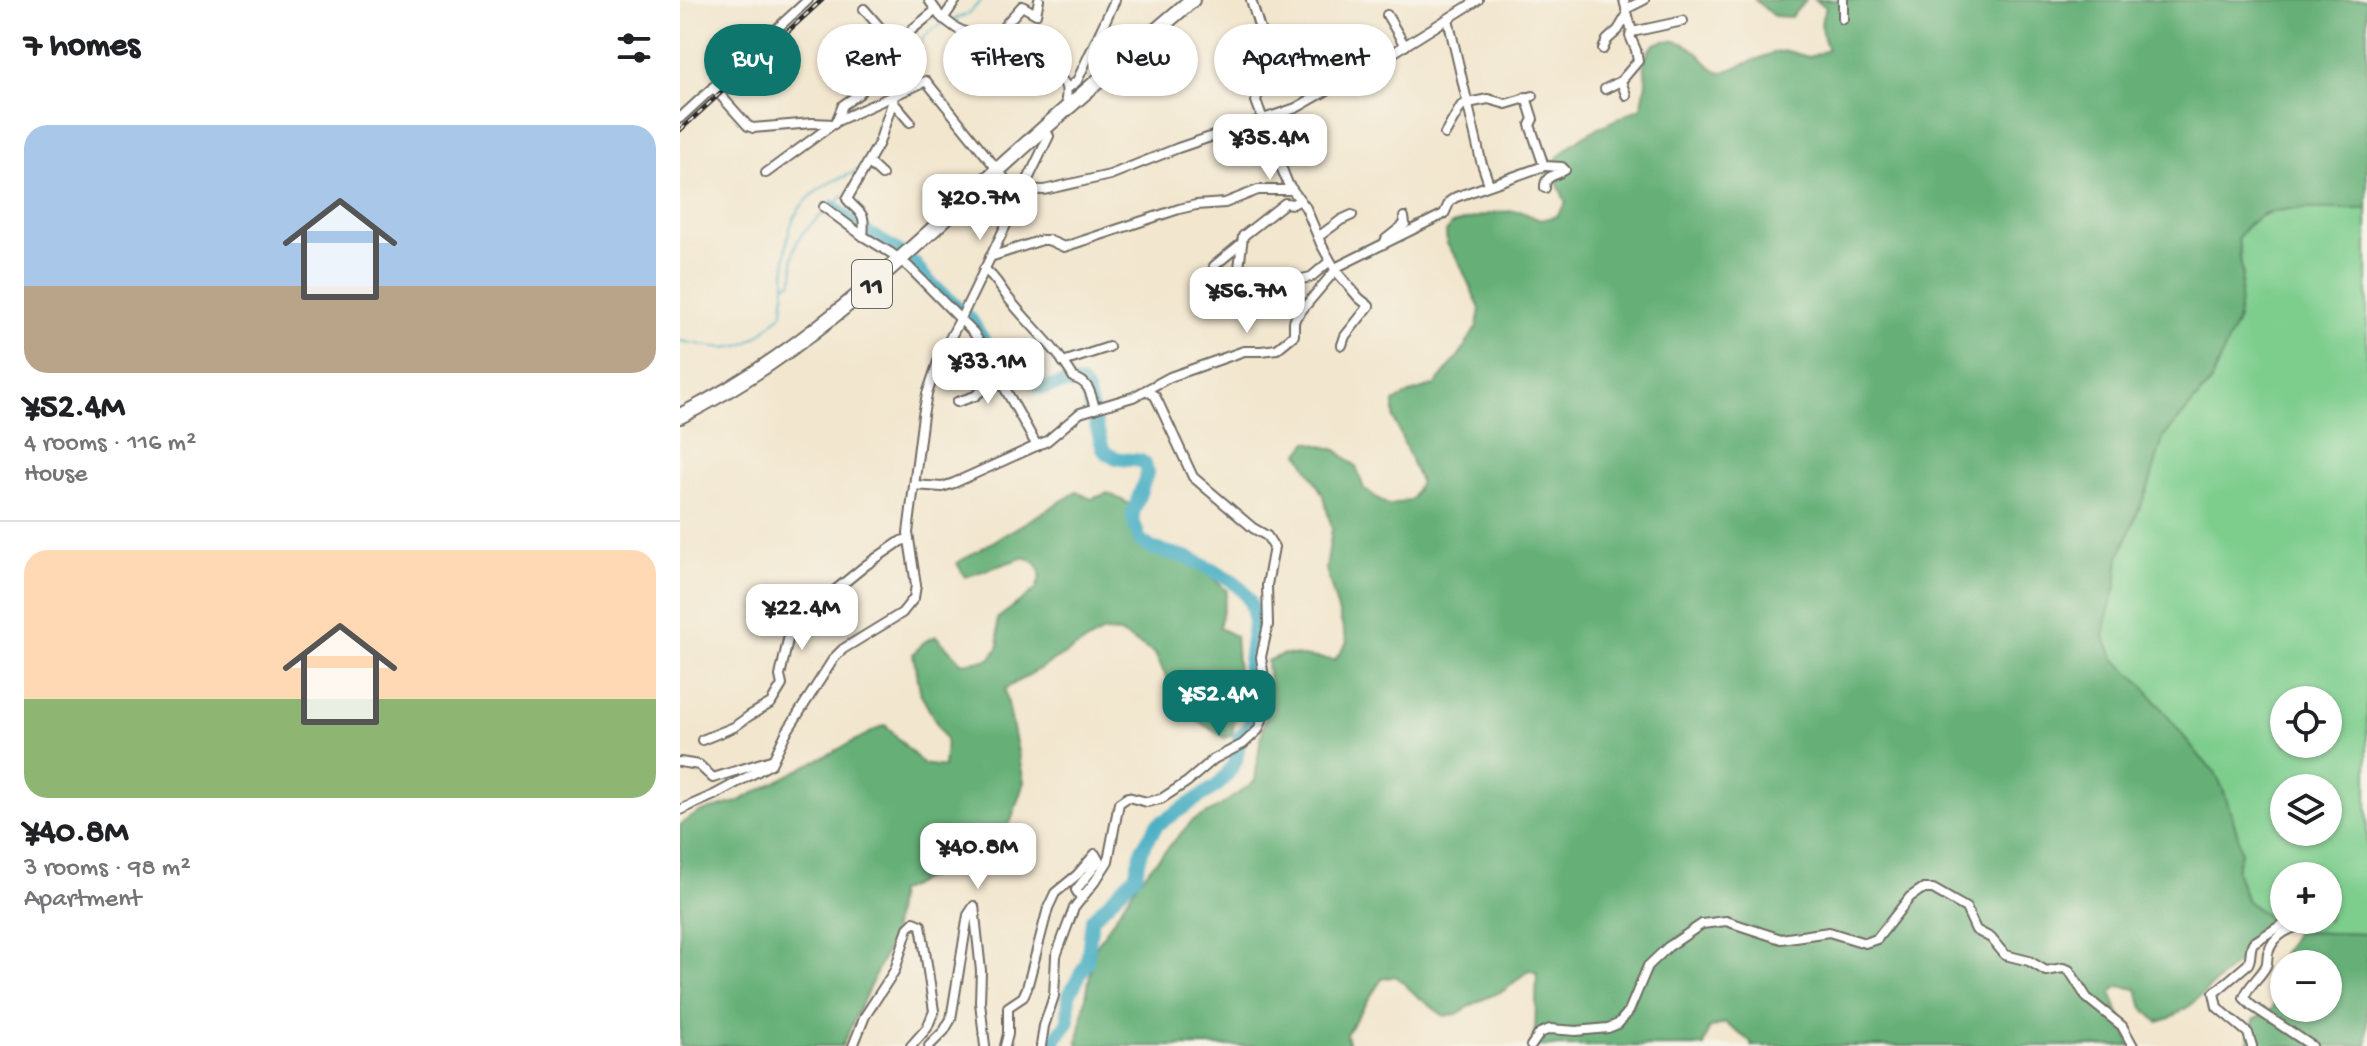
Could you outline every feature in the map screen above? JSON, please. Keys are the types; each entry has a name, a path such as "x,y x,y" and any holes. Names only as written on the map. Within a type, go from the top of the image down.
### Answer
{"highway":[{"name":"11","path":"680,416 740,383 833,317 1192,0"}],"street":[{"path":"782,24 808,0"},
{"path":"929,0 950,24"},
{"path":"943,19 956,0"},
{"path":"1006,24 1022,6 1036,14 1039,0"},
{"path":"1072,85 1077,81 1115,0"},
{"path":"1251,0 1267,59 1256,101 1282,169 1292,190 1306,208 1336,271 1369,306 1345,336 1342,345"},
{"path":"766,173 836,122 922,82 929,82 1013,189 1044,190 1110,175 1308,102 1478,0"},
{"path":"1603,49 1607,40 1618,30 1626,8 1644,0"},
{"path":"1843,0 1843,19"},
{"path":"1605,89 1621,81 1638,61 1626,8"},
{"path":"864,9 877,24"},
{"path":"920,24 936,10"},
{"path":"1387,15 1405,46"},
{"path":"1448,19 1489,184"},
{"path":"1632,32 1683,21"},
{"path":"1621,81 1626,95"},
{"path":"680,118 704,95"},
{"path":"721,96 753,128 836,122"},
{"path":"836,122 843,105 856,96"},
{"path":"1067,96 1071,104"},
{"path":"1445,134 1461,106 1488,99 1506,104 1529,97 1533,119 1530,125 1544,166"},
{"path":"893,98 910,122"},
{"path":"863,236 862,213 847,199 884,131 893,98"},
{"path":"680,810 771,764 793,722 834,658 843,649 902,613 914,598 910,508 927,394 945,344 963,314 1049,136 1044,128"},
{"path":"869,163 882,175"},
{"path":"914,485 942,487 954,483 1047,441 1080,413 1133,397 1170,377 1244,351 1277,349 1294,335 1294,322 1339,266 1444,214 1450,201 1456,197 1544,166 1562,167 1565,170 1545,180 1545,188"},
{"path":"990,257 1042,240 1064,247 1179,209 1225,203 1258,190 1292,190"},
{"path":"1243,294 1239,268 1243,236 1285,203 1293,204 1300,200"},
{"path":"824,207 900,260 963,314 1037,446"},
{"path":"1318,237 1352,215"},
{"path":"1384,243 1405,224 1404,217"},
{"path":"1214,266 1242,243"},
{"path":"1283,283 1311,277 1330,261"},
{"path":"984,269 994,276 1007,297 1054,348 1074,378 1089,387 1095,409"},
{"path":"1300,281 1311,299"},
{"path":"1063,362 1109,347"},
{"path":"957,402 975,396 1000,376"},
{"path":"1041,1046 1054,996 1056,956 1074,908 1108,861 1119,803 1128,797 1153,802 1171,794 1214,759 1243,744 1258,730 1262,720 1265,686 1261,650 1267,634 1267,585 1274,547 1267,536 1253,528 1193,477 1155,396 1146,390"},
{"path":"702,740 734,727 771,703 782,685 780,676 791,626 866,565 901,541 909,539"},
{"path":"680,762 699,765 713,778 773,759"},
{"path":"1005,1046 1008,1007 1023,997 1027,988 1048,908 1055,893 1077,875 1095,854 1099,861 1076,890 1081,898"},
{"path":"1531,1046 1540,1033 1550,1029 1576,1031 1618,1024 1629,1011 1648,966 1668,947 1702,924 1726,921 1781,939 1829,932 1865,943 1877,939 1910,897 1922,889 1939,892 1966,908 1976,930 1991,938 2005,955 2029,961 2046,971 2069,970 2087,998 2122,1026 2133,1046"},
{"path":"929,1046 951,1019 968,915 974,906 985,1046"},
{"path":"853,1046 865,1016 895,970 908,928 914,922 921,925 924,934 934,1011 927,1028 911,1046"},
{"path":"2252,1046 2248,1033 2217,1007 2214,993 2248,964 2253,943 2270,932"},
{"path":"2281,934 2269,951 2266,965 2244,998 2312,1046"}],"green space":[{"path":"1755,0 1806,0 1791,17 1774,16"},
{"path":"1815,0 2367,0 2367,209 2289,209 2265,213 2248,224 2238,238 2242,274 2238,319 2210,383 2163,438 2149,485 2119,557 2116,587 2104,637 2114,659 2141,683 2215,772 2237,832 2241,852 2236,870 2246,900 2270,921 2244,944 2242,958 2191,1005 2170,1018 2158,1022 2143,1008 2137,989 2119,986 2111,992 2131,1046 1751,1046 1751,1042 1725,1023 1709,1029 1704,1046 1531,1046 1535,1033 1537,973 1529,970 1505,990 1457,1014 1444,1016 1396,976 1382,979 1346,1034 1349,1046 1077,1046 1095,948 1140,879 1192,821 1219,807 1255,781 1270,695 1267,661 1284,654 1335,660 1347,642 1326,569 1332,529 1323,495 1299,453 1308,442 1336,450 1356,466 1364,489 1389,506 1412,499 1420,482 1394,419 1394,402 1435,385 1461,353 1477,326 1480,309 1460,264 1447,244 1446,232 1452,224 1497,212 1520,211 1540,220 1557,216 1566,203 1549,172 1555,161 1576,141 1641,108 1647,54 1657,43 1671,40 1686,45 1721,73 1773,53 1787,51 1809,57 1828,50 1821,28 1826,7"},
{"path":"2289,209 2367,209 2367,934 2342,933 2342,862 2270,862 2270,919 2247,901 2236,870 2241,852 2215,772 2141,683 2114,659 2104,637 2116,587 2119,557 2149,485 2163,438 2210,383 2242,274 2238,238 2254,220 2265,214"},
{"path":"1077,492 1091,499 1108,493 1130,504 1130,523 1139,544 1193,563 1227,591 1219,628 1235,636 1239,687 1232,735 1225,738 1193,718 1168,681 1155,654 1120,633 1103,632 1005,689 1024,782 1011,821 986,853 898,892 891,941 842,1046 680,1046 680,825 698,813 737,802 885,725 923,764 944,767 946,740 921,695 913,654 924,642 936,636 962,663 990,659 999,646 997,619 1036,589 1041,575 1036,563 1025,557 965,577 957,563"},
{"path":"2295,934 2367,934 2367,1046 2248,1046 2254,1020 2270,1010 2270,1022 2342,1022 2342,950 2285,950"}],"waterway":[{"path":"950,21 968,14 982,0"},
{"path":"927,34 944,23"},
{"path":"785,285 787,240 802,205 830,183 860,168"},
{"path":"832,208 844,195"},
{"path":"833,207 859,228 902,253"},
{"path":"680,341 726,348 747,343 769,327 783,313 785,285 793,279 794,249 805,231 827,211"},
{"path":"914,263 927,280 971,320 990,351 1014,360 1043,388 1066,383 1081,384 1086,390 1106,453 1145,464 1147,473 1133,513 1140,540 1151,548 1189,558 1231,580 1243,591 1253,610 1254,625 1246,684 1251,720 1250,727 1240,737 1236,761 1218,785 1157,825 1142,849 1135,876 1092,919 1087,962 1069,995 1068,1022 1055,1039 1054,1046"}],"railway":[{"path":"680,130 822,0"}]}
